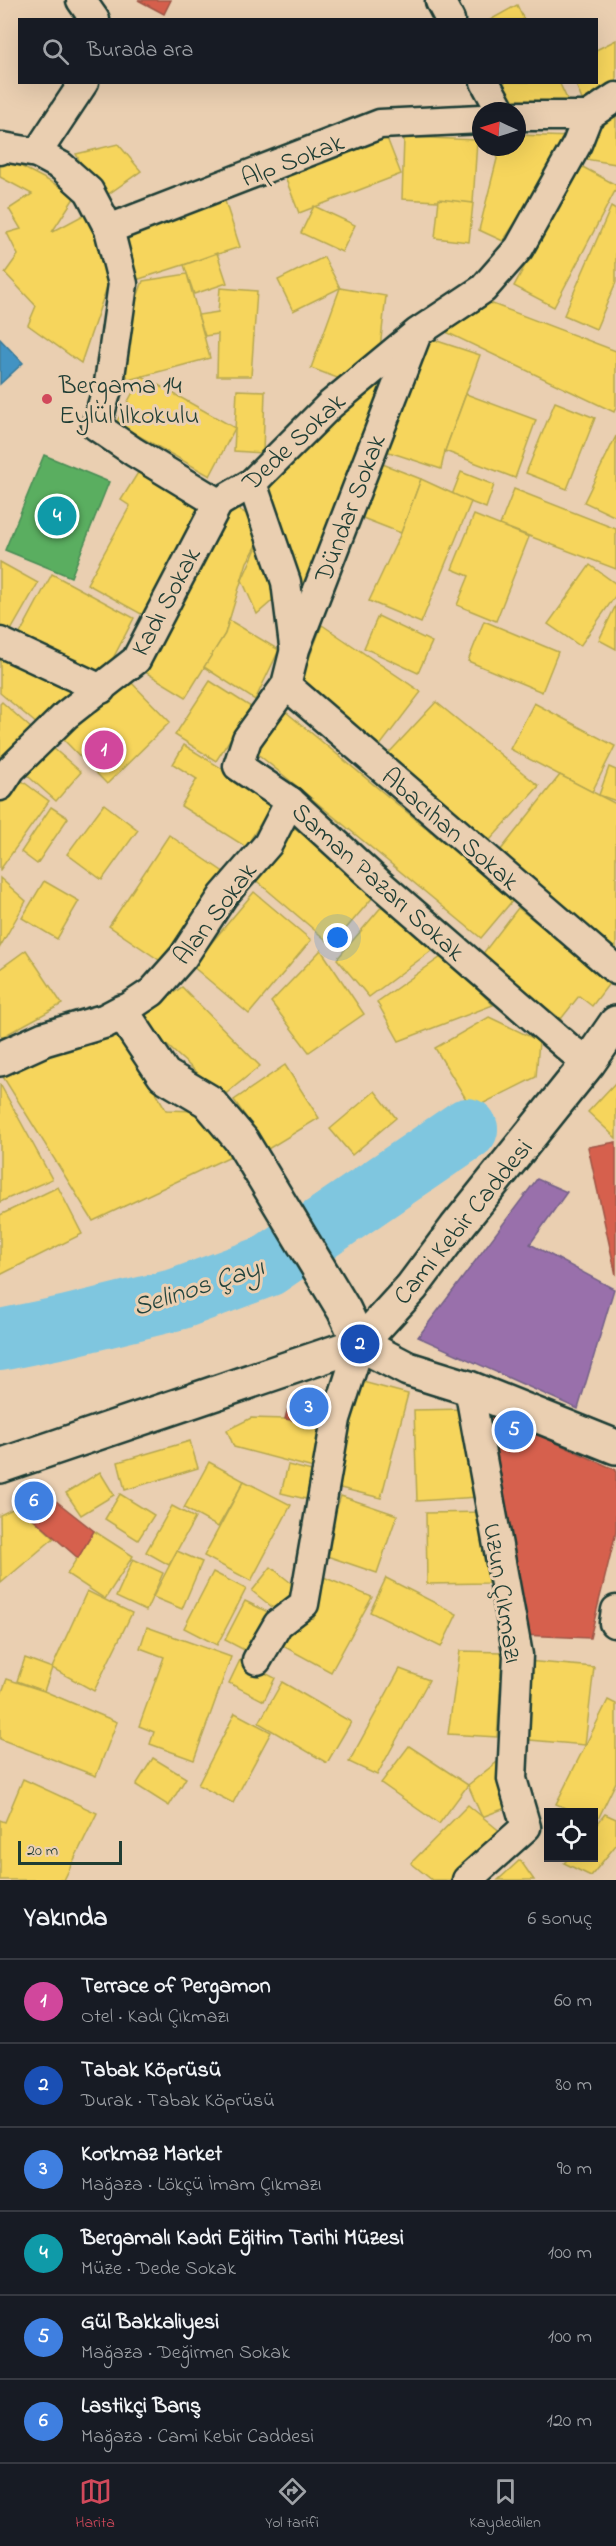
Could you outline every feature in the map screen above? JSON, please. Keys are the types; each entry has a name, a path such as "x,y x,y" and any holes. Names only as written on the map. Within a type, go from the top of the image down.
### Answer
{"main road":[{"path":"0,1059 44,1039 105,1021 122,1012 164,1075 208,1101 251,1155 344,1310 360,1344 408,1369 469,1388 616,1447"},
{"name":"Cami Kebir Caddesi","path":"0,1466 360,1344 412,1287 456,1228 589,1062 616,1023"}],"street":[{"path":"81,0 94,18"},
{"path":"37,153 83,84"},
{"path":"486,84 496,102"},
{"path":"526,116 588,116 616,97"},
{"name":"Dede Sokak","path":"0,150 3,147 37,153 61,166 89,190 109,230 123,284 109,383 96,426 218,503 252,483 330,405 417,333 483,290 519,248 577,144 588,116"},
{"name":"Alp Sokak","path":"109,230 380,124 472,119"},
{"name":"Dündar Sokak","path":"286,685 295,649 417,333"},
{"path":"252,483 286,582 295,649"},
{"name":"Kadı Sokak","path":"0,786 11,769 58,723 136,660 218,503"},
{"path":"0,642 101,689"},
{"name":"Saman Pazarı Sokak","path":"286,685 247,739 238,766 290,801 389,892 571,1050 589,1062"},
{"name":"Abacıhan Sokak","path":"286,685 616,970"},
{"name":"Alan Sokak","path":"122,1012 152,992 183,957 223,896 268,844 290,801"},
{"path":"257,1660 278,1624 304,1604 336,1419 360,1344"},
{"name":"Uzun Çıkmazı","path":"467,1880 526,1827 512,1779 518,1656 469,1388"}],"building: Konut":[{"path":"517,5 523,18 494,18"},
{"path":"616,40 616,82 582,100 576,84 598,84 598,49"},
{"path":"494,84 560,84 568,101 526,104 502,102"},
{"path":"616,110 616,164 585,159 600,119"},
{"path":"385,133 401,174 299,213 283,172"},
{"path":"526,135 572,137 503,241 479,230 498,156 526,156"},
{"path":"404,137 472,140 472,156 476,156 473,203 402,199"},
{"path":"118,144 141,171 107,195 87,174 76,154"},
{"path":"3,157 76,195 52,232 89,212 110,278 81,363 28,325 36,306 5,273 18,255 7,233 21,229 9,209 32,194 0,177 0,159"},
{"path":"579,165 616,185 616,189 554,307 514,286"},
{"path":"224,198 240,247 133,281 117,232"},
{"path":"439,199 473,203 469,242 435,238"},
{"path":"314,206 355,225 342,252 301,233"},
{"path":"611,207 616,210 616,282 596,329 564,315"},
{"path":"217,253 227,283 194,294 184,265"},
{"path":"324,257 340,288 293,311 278,280"},
{"path":"187,274 210,358 128,380 120,345 143,281"},
{"path":"220,288 257,291 251,376 217,376 218,334 205,336 198,315 218,312"},
{"path":"340,288 386,296 380,348 345,381 311,368"},
{"path":"490,303 616,351 616,407 614,412 446,332"},
{"path":"425,337 480,355 445,451 441,469 386,451"},
{"path":"405,354 305,590 293,588 264,504 276,474"},
{"path":"142,376 235,428 210,476 116,423"},
{"path":"237,390 265,391 263,453 234,451"},
{"path":"466,394 536,420 515,478 445,451"},
{"path":"555,402 595,418 567,489 526,473"},
{"path":"616,436 616,517 584,502"},
{"path":"380,463 421,479 401,533 360,517"},
{"path":"139,471 202,508 143,615 87,584 130,506 121,500"},
{"path":"461,472 494,485 486,508 452,495"},
{"path":"421,479 471,502 421,623 369,601 401,533"},
{"path":"514,489 616,529 616,569 500,525"},
{"path":"227,503 247,514 259,542 247,562 225,634 186,697 145,672 185,581"},
{"path":"474,515 529,537 496,621 457,605 469,576 452,569"},
{"path":"259,542 280,594 257,614 242,580"},
{"path":"0,562 38,583 10,632 0,627"},
{"path":"590,565 616,584 616,595 580,646 548,624"},
{"path":"52,574 134,618 98,687 15,643"},
{"path":"616,605 616,649 599,640"},
{"path":"378,616 432,642 418,673 364,648"},
{"path":"229,620 279,650 255,700 204,667 225,634"},
{"path":"484,621 558,652 542,692 468,661"},
{"path":"322,625 421,692 379,747 301,679"},
{"path":"0,655 79,690 37,724 0,693"},
{"path":"125,676 170,722 107,784 62,738"},
{"path":"210,681 251,707 216,761 175,735"},
{"path":"2,702 33,730 0,764 0,704"},
{"path":"436,702 539,786 490,840 387,755"},
{"path":"534,703 615,746 592,792 510,749"},
{"path":"286,712 513,900 481,938 254,751"},
{"path":"45,741 81,772 56,801 21,770"},
{"path":"184,745 274,801 246,847 181,806 197,779 173,764"},
{"path":"609,767 616,770 616,801 599,795"},
{"path":"14,775 49,801 0,870 0,795"},
{"path":"560,775 616,804 616,951 500,851"},
{"path":"104,804 138,830 102,880 67,854"},
{"path":"51,807 68,818 37,864 21,852"},
{"path":"295,828 374,896 332,945 252,877"},
{"path":"169,835 225,873 165,964 109,926"},
{"path":"0,878 26,901 0,947"},
{"path":"44,881 79,901 57,939 22,918"},
{"path":"254,892 311,940 249,1014 192,966"},
{"path":"383,905 435,948 369,997 337,959"},
{"path":"518,908 611,981 592,1006 579,996 561,1019 481,956"},
{"path":"26,950 62,1004 2,1037 0,1035 0,969"},
{"path":"321,950 364,1014 309,1052 271,1002"},
{"path":"444,955 493,1005 399,1041 377,1002"},
{"path":"182,987 260,1066 223,1096 138,1019"},
{"path":"489,1017 539,1041 536,1077 472,1109 435,1048"},
{"path":"118,1028 166,1110 196,1111 235,1154 93,1221 0,1072"},
{"path":"285,1065 319,1118 268,1149 234,1100"},
{"path":"0,1084 52,1179 0,1202"},
{"path":"616,1084 616,1138 588,1112"},
{"path":"375,1091 396,1118 352,1155 330,1129"},
{"path":"58,1187 82,1234 0,1275 0,1215"},
{"path":"359,1381 408,1394 381,1498 332,1486"},
{"path":"466,1409 478,1497 417,1501 414,1410"},
{"path":"251,1418 285,1419 328,1426 321,1470 234,1447 227,1430"},
{"path":"190,1441 198,1468 125,1490 118,1462"},
{"path":"209,1462 244,1481 218,1527 184,1508"},
{"path":"288,1465 320,1473 314,1501 281,1493"},
{"path":"100,1472 114,1495 81,1515 66,1493"},
{"path":"244,1481 291,1505 251,1581 204,1556"},
{"path":"120,1494 154,1515 138,1540 105,1519"},
{"path":"341,1496 397,1515 377,1573 321,1554"},
{"path":"19,1506 54,1538 1,1583 0,1515"},
{"path":"172,1506 195,1518 169,1565 146,1552"},
{"path":"487,1512 488,1583 427,1584 426,1513"},
{"path":"94,1531 133,1556 105,1599 67,1574"},
{"path":"177,1551 202,1562 182,1609 153,1597"},
{"path":"133,1559 163,1573 146,1611 116,1597"},
{"path":"271,1567 300,1590 281,1614 252,1591"},
{"path":"213,1572 246,1589 217,1645 184,1628"},
{"path":"321,1576 372,1597 331,1672 283,1646 297,1620 314,1618 316,1594"},
{"path":"386,1578 457,1614 441,1647 370,1612"},
{"path":"87,1591 132,1613 94,1691 52,1668"},
{"path":"245,1601 272,1614 252,1654 225,1640"},
{"path":"147,1627 231,1657 194,1760 150,1744 154,1732 139,1726 164,1657 140,1648"},
{"path":"460,1651 503,1652 497,1737 448,1734"},
{"path":"25,1658 52,1668 44,1691 17,1681"},
{"path":"240,1660 275,1678 264,1701 229,1683"},
{"path":"526,1661 594,1667 585,1745 519,1739"},
{"path":"400,1669 429,1680 377,1775 349,1762"},
{"path":"7,1679 44,1691 117,1722 96,1776 0,1739 0,1697"},
{"path":"282,1682 351,1722 327,1763 259,1723"},
{"path":"608,1700 616,1704 616,1782 598,1819 598,1808 565,1808 556,1804"},
{"path":"235,1713 271,1732 233,1803 198,1785"},
{"path":"409,1746 468,1785 439,1824 381,1783"},
{"path":"153,1758 186,1778 169,1806 136,1785"},
{"path":"501,1759 508,1807 482,1817 468,1785"},
{"path":"23,1779 97,1813 64,1880 0,1880 0,1820 5,1822"},
{"path":"468,1805 502,1833 454,1880 432,1880 411,1863"},
{"path":"605,1814 616,1819 616,1845 591,1876 564,1863 598,1862 598,1823"},
{"path":"520,1860 534,1880 498,1880"}],"building: Ticaret":[{"path":"138,0 171,0 164,14"},
{"path":"616,1142 616,1275 588,1147"},
{"path":"290,1400 331,1405 328,1426 285,1419"},
{"path":"483,1410 616,1470 616,1532 590,1638 521,1635"},
{"path":"37,1486 94,1531 78,1558 19,1506"}],"building: Ofis":[{"path":"537,1179 567,1192 530,1244 614,1289 578,1409 418,1337"}],"building: Okul":[{"name":"Bergama 14 Eylül İlkokulu","path":"0,339 23,363 0,384"}],"building: Kamu":[{"path":"44,455 109,482 71,577 5,550"}],"waterway":[{"name":"Selinos Çayı","path":"0,1340 178,1299 267,1266 467,1129"}],"place":[{"name":"Bergama 14 Eylül İlkokulu","path":"47,399"},
{"name":"Bergamalı Kadri Eğitim Tarihi Müzesi","path":"57,516"},
{"name":"Terrace of Pergamon","path":"104,750"},
{"name":"Tabak Köprüsü","path":"360,1344"},
{"name":"Korkmaz Market","path":"309,1407"},
{"name":"Gül Bakkaliyesi","path":"514,1430"},
{"name":"Lastikçi Barış","path":"34,1501"}]}
